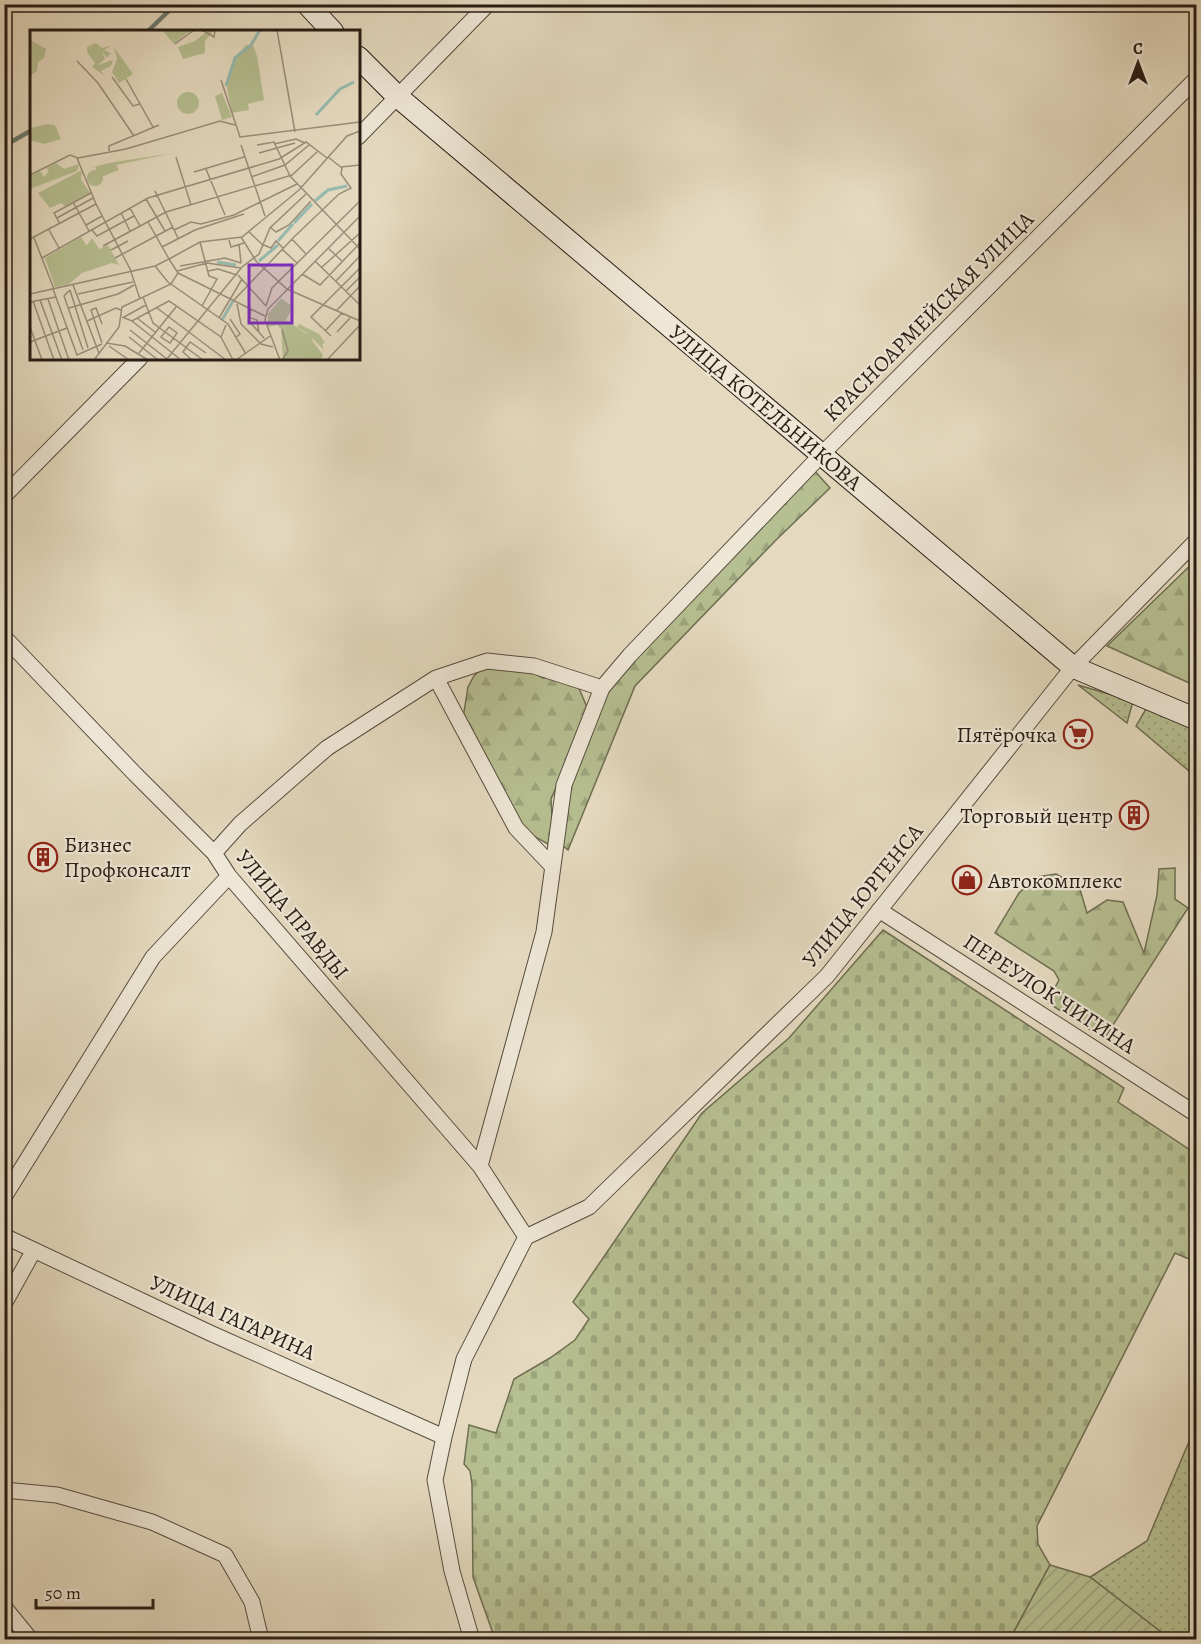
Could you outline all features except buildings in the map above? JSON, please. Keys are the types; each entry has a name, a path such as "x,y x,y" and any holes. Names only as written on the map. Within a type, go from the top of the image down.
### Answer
{"street":[{"path":"307,4 331,30"},
{"path":"360,135 488,4"},
{"name":"УЛИЦА КОТЕЛЬНИКОВА","path":"360,59 398,97 1073,667 1197,719"},
{"name":"КРАСНОАРМЕЙСКАЯ УЛИЦА","path":"480,1166 544,932 564,785 602,688 630,655 822,454 1197,79"},
{"path":"4,496 138,360"},
{"name":"УЛИЦА ЮРГЕНСА","path":"526,1237 589,1207 827,976 1073,667 1197,542"},
{"name":"УЛИЦА ПРАВДЫ","path":"4,637 214,853 229,876 480,1166 526,1237"},
{"path":"214,853 240,824 327,748 436,678 487,661 534,666 602,688"},
{"path":"436,678 516,828 553,867"},
{"path":"4,1197 153,957 229,876"},
{"name":"ПЕРЕУЛОК ЧИГИНА","path":"879,910 1197,1114"},
{"name":"УЛИЦА ГАГАРИНА","path":"4,1236 210,1333 444,1437"},
{"path":"472,1640 452,1571 435,1480 464,1359 526,1237"},
{"path":"4,1304 34,1250"},
{"path":"4,1490 57,1495 152,1522 225,1555 252,1602 261,1640"},
{"path":"4,1607 31,1640"}],"green space":[{"path":"813,469 830,488 776,540 635,686 568,850 562,845 568,785 608,685"},
{"path":"1196,560 1196,686 1107,646"},
{"path":"482,668 532,672 543,678 552,678 578,686 589,712 551,799 550,845 535,837 520,824 463,718 468,687"},
{"path":"1078,685 1133,701 1127,723"},
{"path":"1146,709 1196,729 1196,777 1136,726"},
{"path":"1175,868 1175,899 1188,908 1104,1039 1047,1002 1059,980 1054,971 995,933 1019,893 1037,877 1056,874 1079,886 1087,913 1107,900 1123,902 1144,953 1157,895 1159,869"},
{"path":"883,930 1124,1088 1118,1102 1196,1154 1196,1262 1175,1253 1037,1526 1038,1544 1050,1565 1010,1639 495,1639 473,1577 472,1484 470,1471 464,1464 469,1425 496,1433 514,1379 575,1340 589,1319 573,1302 702,1113 789,1038"},
{"path":"1196,1425 1196,1639 1170,1639 1090,1577 1147,1541"},
{"path":"1050,1565 1090,1577 1170,1639 1010,1639"}],"waterway":[{"path":"149,30 176,4"},
{"path":"4,146 30,131"}],"place":[{"name":"Пятёрочка","path":"1078,734"},
{"name":"Торговый центр","path":"1134,815"},
{"name":"Бизнес Профконсалт","path":"43,857"},
{"name":"Автокомплекс","path":"967,880"}]}
